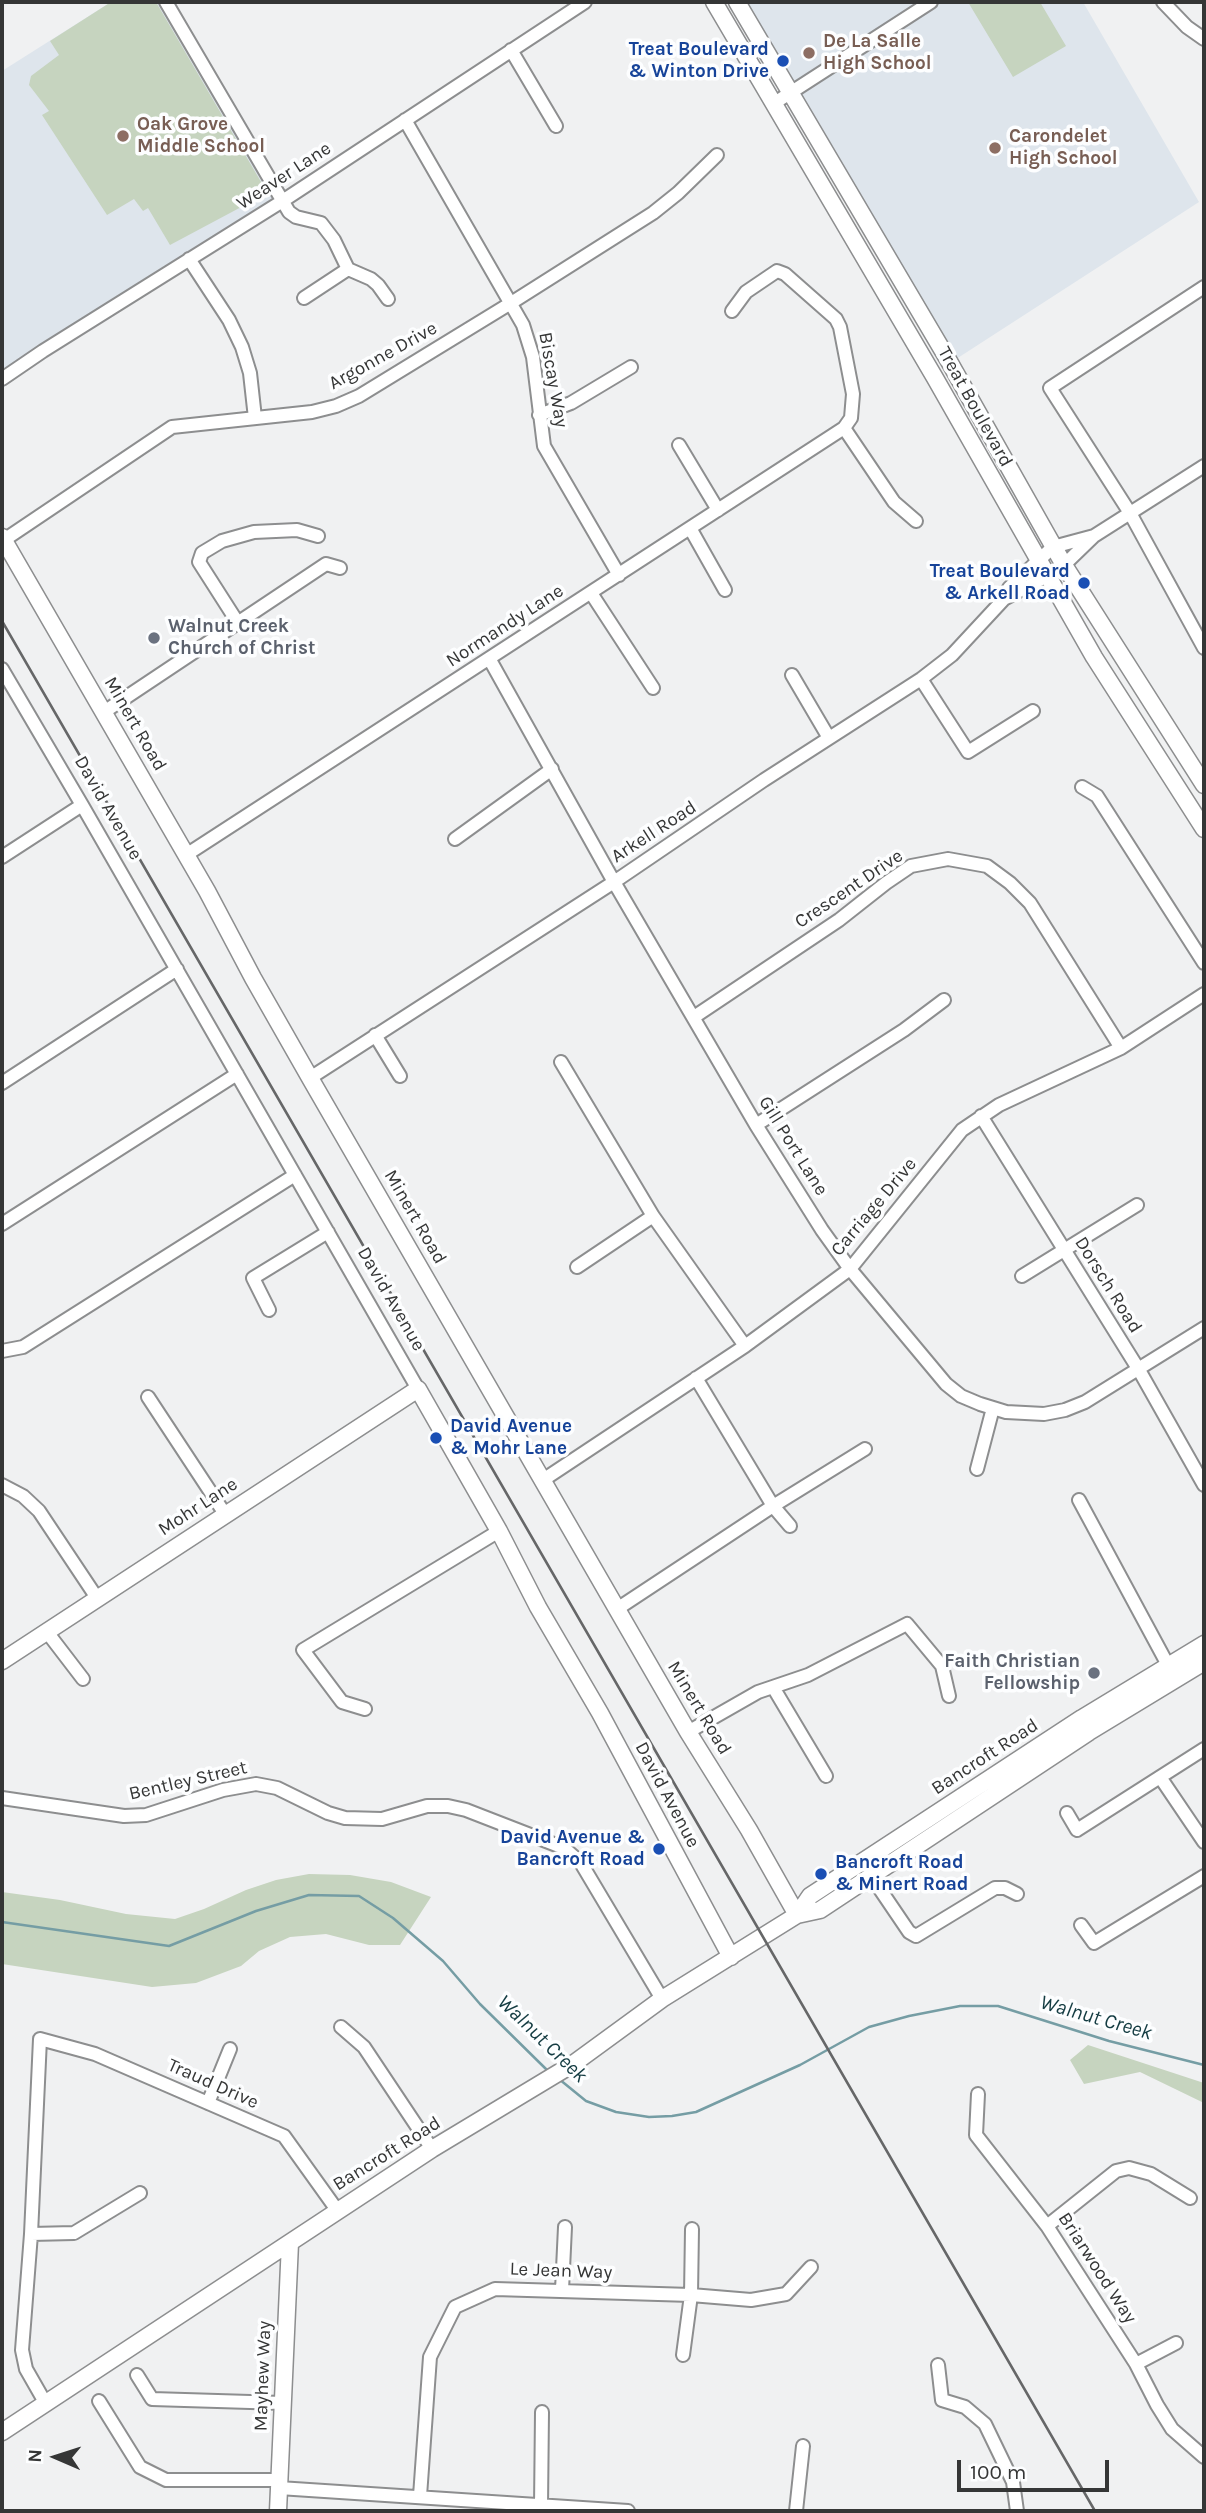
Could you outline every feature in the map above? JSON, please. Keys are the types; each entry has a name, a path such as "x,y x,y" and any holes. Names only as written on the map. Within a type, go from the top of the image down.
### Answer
{"street":[{"path":"166,2 281,202 296,217 321,223 334,240 348,269 371,279 388,299"},
{"name":"Weaver Lane","path":"2,379 281,202 584,2"},
{"name":"Treat Boulevard","path":"714,2 935,378 1037,561 1101,668 1204,829"},
{"name":"Treat Boulevard","path":"737,2 950,363 1053,547 1204,785"},
{"path":"773,104 931,2"},
{"path":"1163,2 1187,27 1204,39"},
{"path":"511,50 556,126"},
{"name":"Biscay Way","path":"405,120 523,324 531,348 544,446 619,575"},
{"name":"Argonne Drive","path":"3,538 172,427 312,412 359,396 653,213 717,155"},
{"path":"189,259 229,320 242,347 250,373 255,418"},
{"path":"304,298 348,269"},
{"path":"732,311 746,292 777,271 785,274 829,312 841,327 853,405 851,418 844,428 894,502 916,521"},
{"path":"1203,643 1130,513 1050,388 1204,288"},
{"path":"539,415 571,403 631,368"},
{"name":"Normandy Lane","path":"186,855 844,428"},
{"path":"679,444 718,510"},
{"name":"Arkell Road","path":"310,1078 614,882 921,679 952,655 1004,599 1064,565 1094,536 1204,466"},
{"path":"690,528 725,590"},
{"path":"238,623 199,562 202,553 222,541 254,532 297,530 318,536"},
{"name":"Arkell Road","path":"1004,599 1009,588 1053,547 1094,536"},
{"name":"Minert Road","path":"3,538 186,855 310,1078 688,1732 750,1830 797,1915"},
{"path":"104,712 326,564 340,568"},
{"path":"592,593 653,688"},
{"name":"Gill Port Lane","path":"490,660 614,882 756,1125 822,1230 850,1269 946,1384 961,1396 993,1408 1025,1414 1065,1410 1085,1402 1204,1328"},
{"name":"David Avenue","path":"2,669 499,1531 731,1957"},
{"path":"792,675 830,738"},
{"path":"921,679 968,752 1033,711"},
{"path":"455,839 552,769"},
{"path":"1082,787 1097,796 1204,963"},
{"path":"2,857 82,805"},
{"name":"Crescent Drive","path":"694,1017 839,920 911,866 948,859 986,866 1030,903 1121,1048"},
{"path":"2,1083 177,969"},
{"name":"Carriage Drive","path":"543,1480 745,1346 850,1269 962,1130 981,1116 1029,1089 1121,1048 1204,994"},
{"path":"756,1125 904,1030 944,1000"},
{"path":"375,1034 400,1076"},
{"path":"561,1062 653,1216 745,1346"},
{"path":"2,1224 237,1074"},
{"name":"Dorsch Road","path":"981,1116 1139,1370 1202,1478"},
{"path":"2,1351 23,1347 295,1175"},
{"path":"1022,1276 1063,1248 1137,1205"},
{"path":"577,1267 653,1216"},
{"path":"269,1311 253,1278 328,1232"},
{"path":"696,1378 773,1506 790,1526"},
{"name":"Mohr Lane","path":"2,1661 418,1389"},
{"path":"148,1397 225,1514"},
{"path":"977,1469 993,1408"},
{"path":"617,1609 865,1449"},
{"path":"2,1485 23,1496 39,1511 97,1598"},
{"path":"1079,1500 1169,1667"},
{"path":"365,1709 342,1702 303,1650 499,1531"},
{"path":"688,1732 744,1700 773,1686 808,1675 907,1624 942,1666 949,1696"},
{"path":"47,1632 83,1679"},
{"name":"Bancroft Road","path":"797,1915 810,1896 1082,1718 1204,1644"},
{"name":"Bancroft Road","path":"2,2432 337,2210 573,2064 662,1999 797,1915 820,1910 1089,1732 1204,1662"},
{"path":"773,1686 826,1776"},
{"path":"1068,1813 1077,1830 1204,1749"},
{"path":"1160,1777 1204,1842"},
{"name":"Bentley Street","path":"2,1798 124,1816 146,1815 223,1790 256,1784 276,1788 328,1813 345,1818 382,1819 427,1806 448,1806 466,1810 564,1848 581,1863 662,1999"},
{"path":"872,1876 909,1932 916,1936 995,1888 1005,1888 1017,1894"},
{"path":"1082,1925 1094,1943 1204,1876"},
{"path":"341,2027 364,2047 432,2149"},
{"name":"Traud Drive","path":"31,2234 40,2039 95,2054 284,2136 337,2210"},
{"path":"208,2103 230,2049"},
{"name":"Briarwood Way","path":"978,2094 976,2135 1047,2226 1136,2364 1172,2429 1204,2457"},
{"path":"1047,2226 1116,2171 1129,2168 1141,2170 1190,2198"},
{"path":"46,2404 26,2369 22,2350 31,2234 74,2233 140,2193"},
{"path":"562,2290 565,2227"},
{"path":"683,2355 691,2295 692,2229"},
{"name":"Mayhew Way","path":"278,2511 290,2242"},
{"name":"Le Jean Way","path":"420,2496 430,2357 455,2307 495,2288 691,2295 751,2301 786,2294 811,2267"},
{"path":"1136,2364 1176,2343"},
{"path":"937,2365 942,2400 965,2407 985,2424 1013,2482 1017,2511"},
{"path":"137,2375 152,2399 283,2403"},
{"path":"99,2401 140,2467 166,2480 279,2484 420,2496 458,2505 628,2511"},
{"path":"541,2506 542,2412"},
{"path":"796,2511 803,2446"}],"shaded area":[{"name":"Oak Grove Middle School","path":"111,2 166,2 281,202 2,379 2,71"},
{"name":"Carondelet High School","path":"737,2 1083,2 1199,202 950,363"}],"green space":[{"path":"111,2 156,2 264,187 260,197 170,245 148,208 143,211 134,199 107,215 42,115 49,111 29,85 31,76 59,55 50,41"},
{"path":"968,2 1040,2 1066,46 1013,77"},
{"path":"309,1874 350,1875 391,1882 431,1897 400,1945 369,1945 326,1934 290,1937 259,1951 241,1966 196,1983 152,1987 2,1964 2,1892 60,1900 126,1914 175,1919 246,1890 276,1880"},
{"path":"1088,2045 1204,2083 1204,2103 1140,2072 1084,2084 1070,2060"}],"waterway":[{"name":"Walnut Creek","path":"2,1922 169,1946 256,1911 309,1895 359,1896 393,1918 443,1961 480,2004 548,2071"},
{"name":"Walnut Creek","path":"559,2079 586,2101 616,2112 649,2117 696,2112 800,2065 869,2027 960,2006 998,2006 1109,2041 1204,2065"}],"railway":[{"path":"2,621 1095,2511"}],"place":[{"name":"De La Salle High School","path":"809,53"},
{"name":"Treat Boulevard & Winton Drive","path":"783,61"},
{"name":"Oak Grove Middle School","path":"123,136"},
{"name":"Carondelet High School","path":"995,148"},
{"name":"Treat Boulevard & Arkell Road","path":"1084,583"},
{"name":"Walnut Creek Church of Christ","path":"154,638"},
{"name":"David Avenue & Mohr Lane","path":"436,1438"},
{"name":"Faith Christian Fellowship","path":"1094,1673"},
{"name":"David Avenue & Bancroft Road","path":"659,1849"},
{"name":"Bancroft Road & Minert Road","path":"821,1874"}]}
